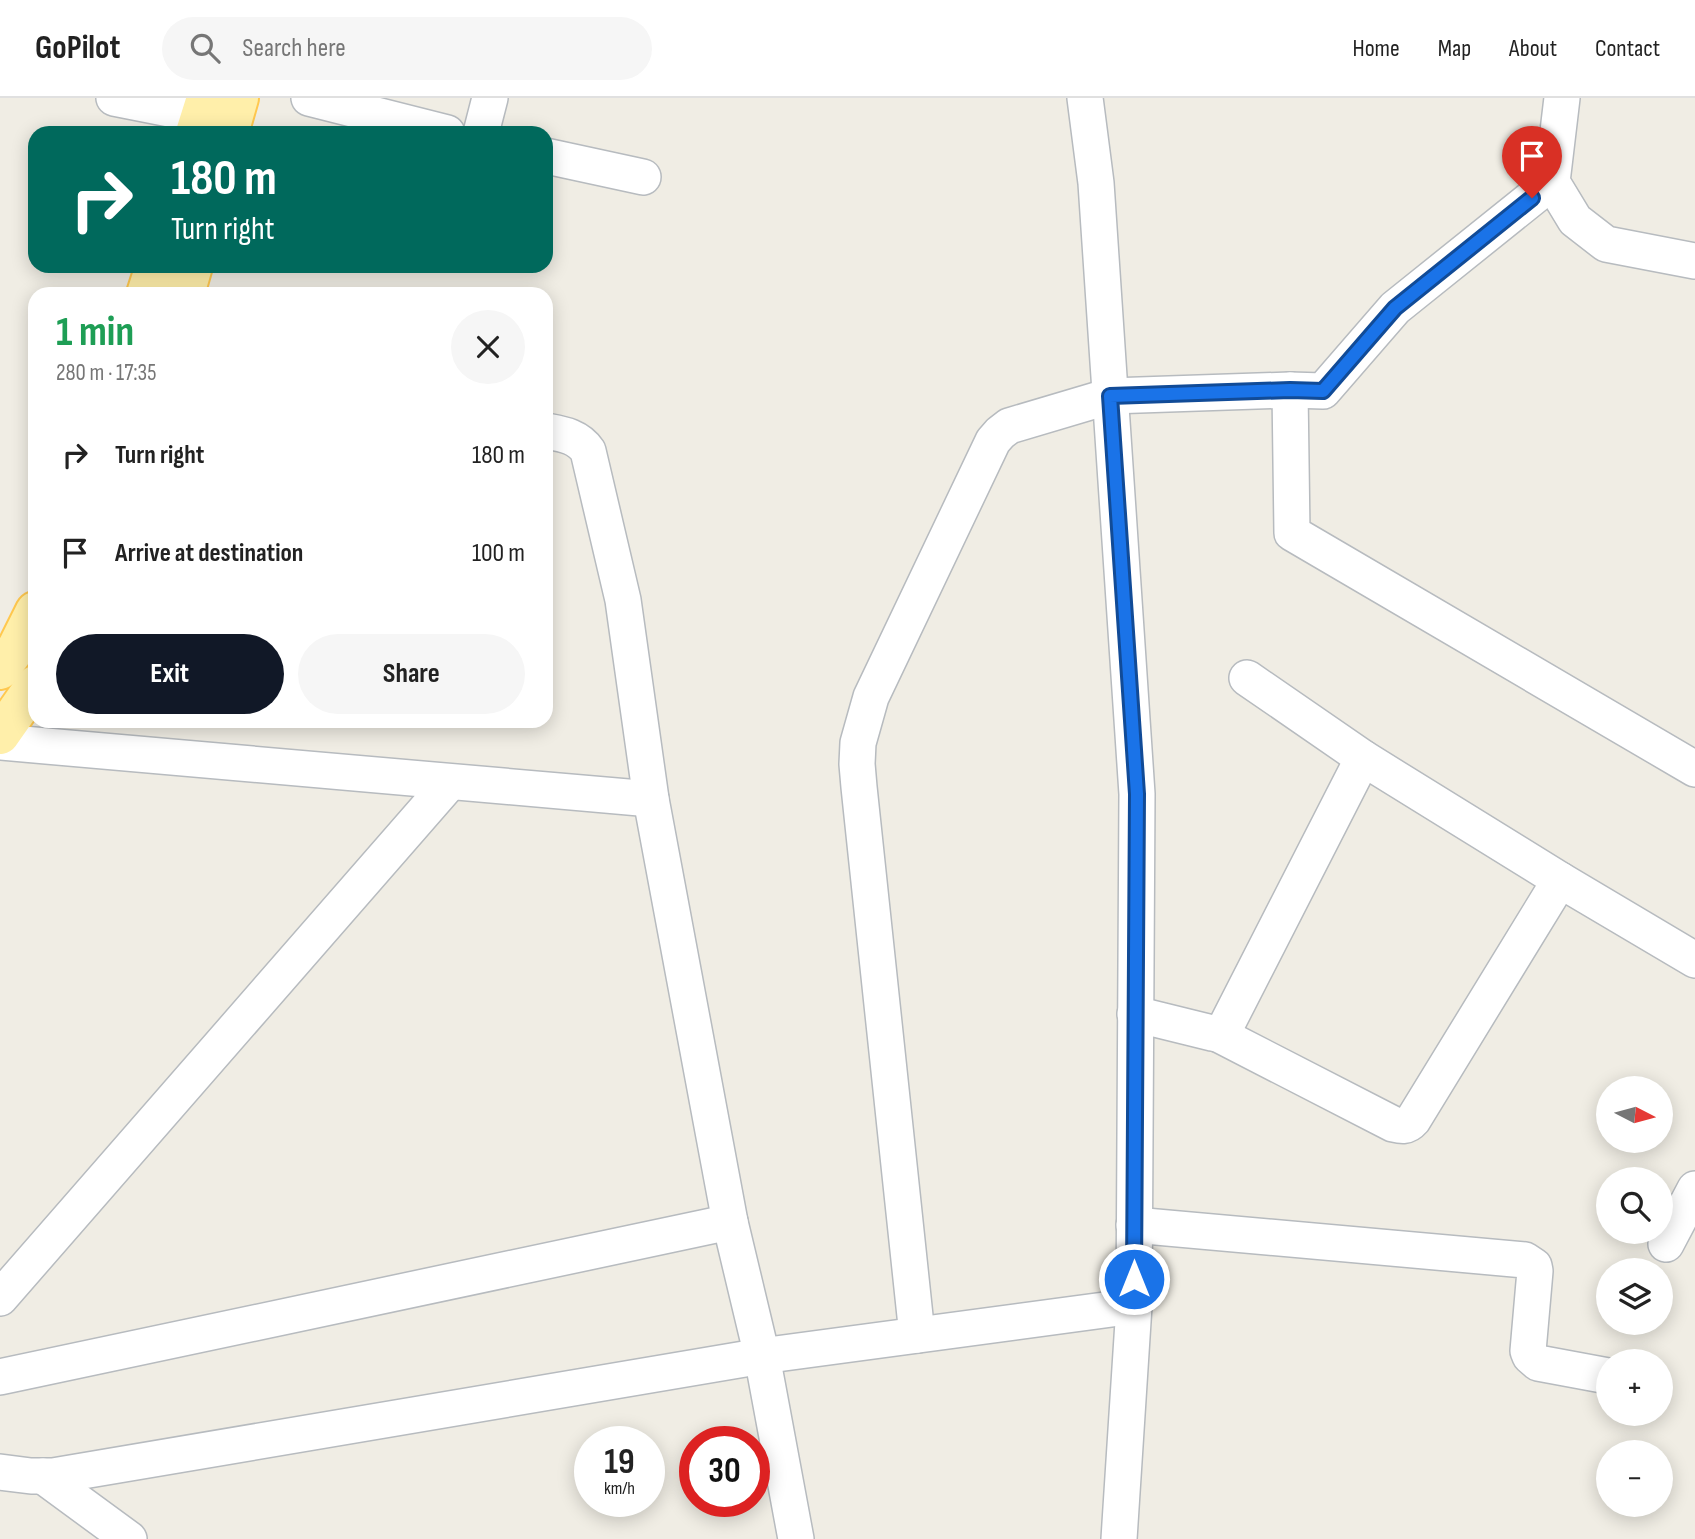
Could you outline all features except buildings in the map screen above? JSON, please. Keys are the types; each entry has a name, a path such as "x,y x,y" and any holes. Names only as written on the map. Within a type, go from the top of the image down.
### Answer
{"main road":[{"path":"208,120 239,98"},
{"path":"0,670 17,647 28,625"},
{"path":"0,735 28,695"}],"street":[{"path":"114,98 208,120"},
{"path":"309,98 419,126"},
{"path":"483,126 490,98"},
{"path":"1085,98 1096,183 1137,794 1134,1306 1119,1539"},
{"path":"1562,98 1552,182 1575,220 1606,244 1695,261"},
{"path":"553,158 643,177"},
{"path":"917,1335 859,787 858,743 871,696 993,441 1009,426 1110,396 1323,391 1395,308 1552,182"},
{"path":"1290,390 1292,533 1695,769"},
{"path":"553,432 576,439 584,444 588,451 623,600 651,799 730,1222 762,1356 796,1539"},
{"path":"1247,678 1363,758 1695,960"},
{"path":"0,742 651,799"},
{"path":"1218,1034 1227,1025 1363,758"},
{"path":"0,1298 450,782"},
{"path":"1135,1014 1218,1034 1393,1124 1408,1125 1560,880"},
{"path":"1673,1231 1695,1189"},
{"path":"0,1377 730,1222"},
{"path":"1134,1226 1525,1260 1534,1266 1535,1271 1528,1351 1530,1356 1538,1363 1596,1374"},
{"path":"0,1472 43,1476 762,1356 1134,1306"},
{"path":"43,1476 129,1539"}],"route":[{"path":"1134,1279 1137,794 1110,396 1323,391 1395,308 1532,198"}]}
